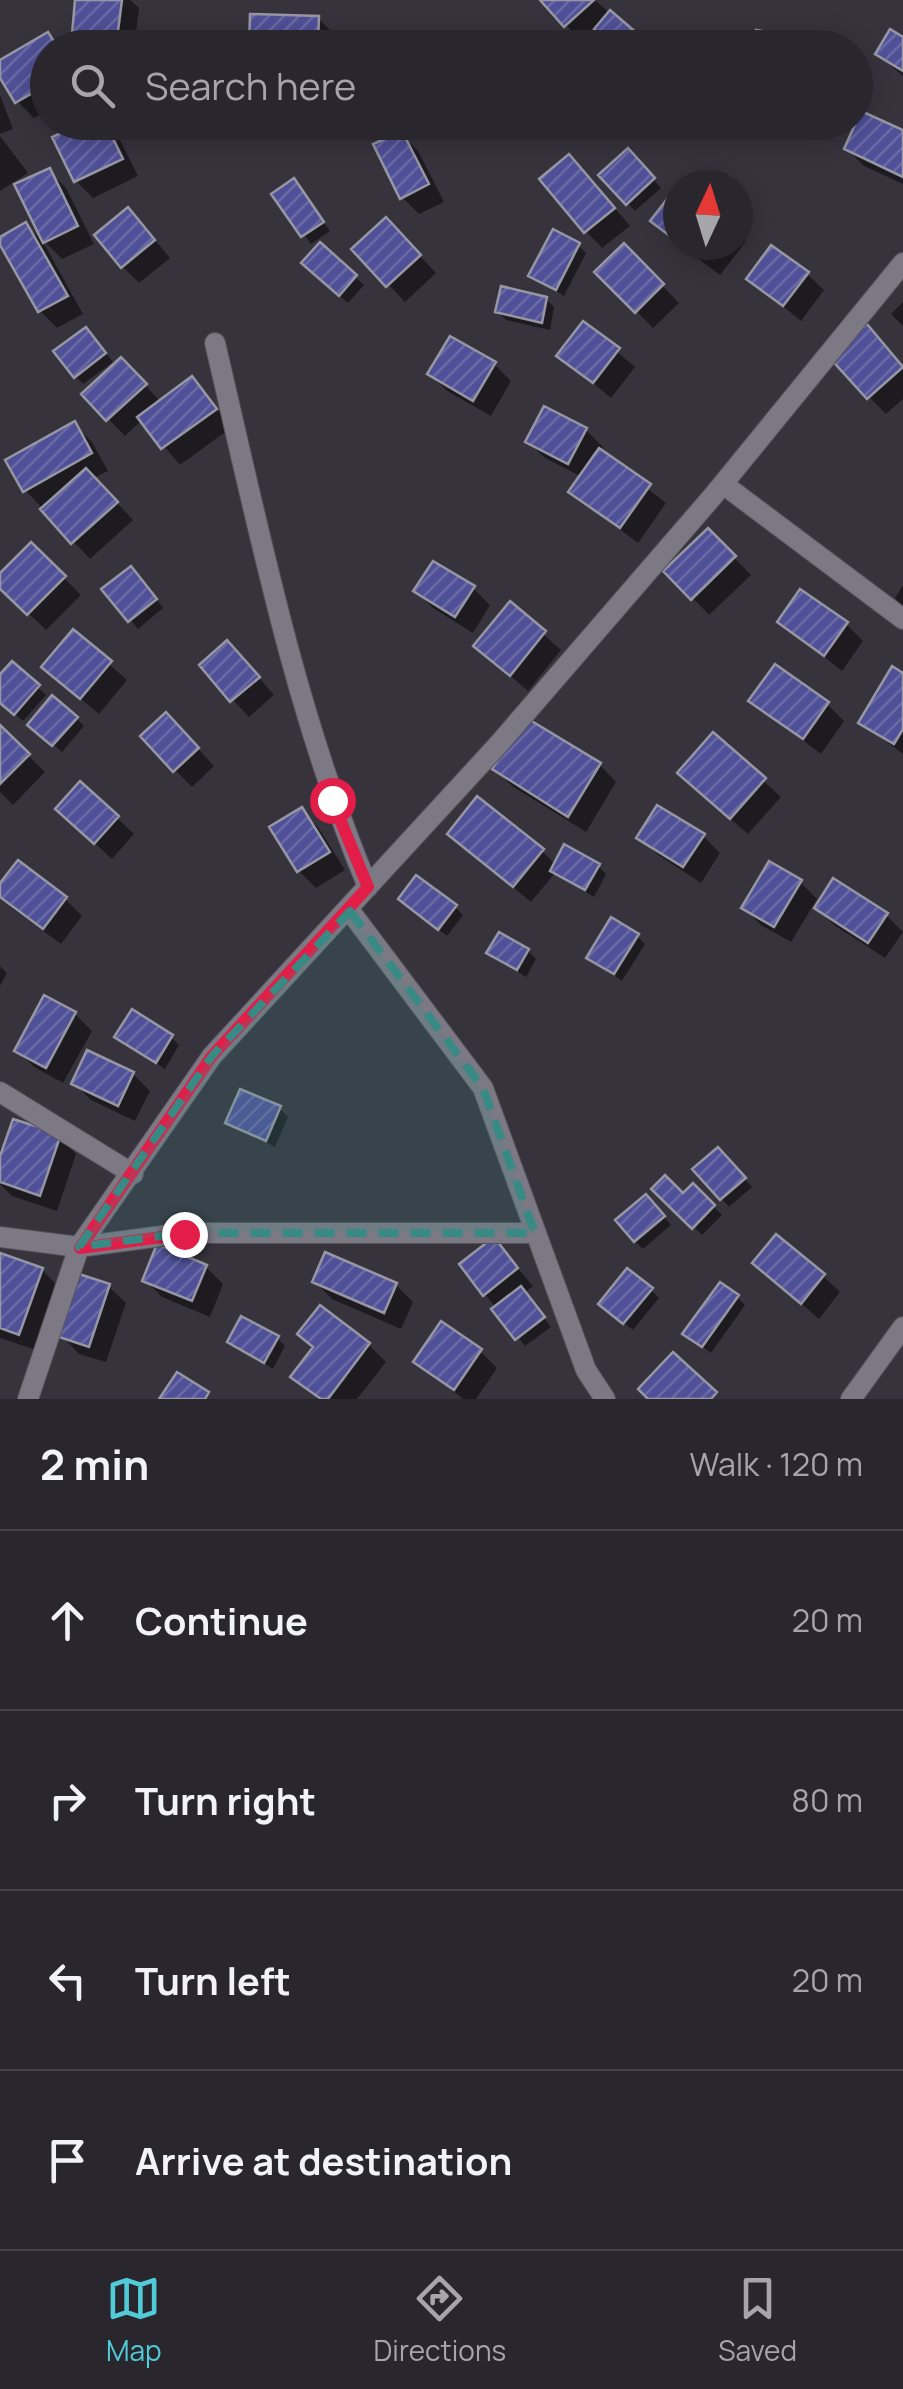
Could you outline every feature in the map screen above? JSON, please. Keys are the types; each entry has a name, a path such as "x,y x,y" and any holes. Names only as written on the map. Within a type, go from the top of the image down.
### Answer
{"street":[{"path":"28,1399 80,1248 212,1056 350,912 368,887 498,745 723,484 903,263"},
{"path":"215,343 272,585 332,800 368,887"},
{"path":"723,484 903,619"},
{"path":"350,912 483,1088 586,1370 605,1399"},
{"path":"0,1092 133,1174"},
{"path":"0,1237 80,1248 184,1234 535,1233"},
{"path":"851,1399 903,1327"}],"highlighted area":[{"path":"350,911 483,1088 535,1233 184,1233 79,1247 212,1056"}],"building":[{"path":"75,0 122,0 118,30 72,30"},
{"path":"540,0 594,0 564,27"},
{"path":"610,10 633,30 595,30"},
{"path":"250,14 319,16 319,30 250,30"},
{"path":"890,29 903,37 903,71 875,54"},
{"path":"30,42 30,94 15,103 0,78 0,60"},
{"path":"873,116 903,130 903,177 844,149 848,140 873,140"},
{"path":"53,140 114,140 123,159 74,182"},
{"path":"407,140 429,184 400,199 373,144"},
{"path":"628,148 655,178 626,205 598,175"},
{"path":"569,154 615,208 584,233 539,179"},
{"path":"50,168 78,226 43,243 14,184"},
{"path":"294,178 324,222 301,237 271,194"},
{"path":"663,204 663,231 650,221"},
{"path":"128,207 155,240 121,268 94,235"},
{"path":"386,217 421,255 386,287 351,249"},
{"path":"26,222 68,296 38,312 0,245 0,237"},
{"path":"553,229 580,243 556,290 528,276"},
{"path":"320,242 357,275 339,296 301,263"},
{"path":"624,243 664,284 635,313 594,272"},
{"path":"771,245 809,272 783,306 746,279"},
{"path":"501,286 547,297 542,323 495,312"},
{"path":"583,321 620,348 593,383 556,356"},
{"path":"867,324 903,367 867,399 829,357"},
{"path":"86,327 106,353 74,378 53,351"},
{"path":"450,336 496,362 473,401 427,374"},
{"path":"121,357 147,384 106,421 81,394"},
{"path":"192,376 217,409 161,449 137,417"},
{"path":"544,406 587,428 568,464 525,442"},
{"path":"75,421 92,453 23,492 5,460"},
{"path":"599,448 651,484 620,528 568,492"},
{"path":"86,468 118,502 71,544 40,509"},
{"path":"708,528 736,556 691,600 663,571"},
{"path":"31,542 66,576 27,615 0,589 0,573"},
{"path":"433,561 475,586 455,617 413,591"},
{"path":"131,566 157,599 128,622 101,589"},
{"path":"800,589 848,622 824,656 777,622"},
{"path":"510,601 546,631 510,676 473,646"},
{"path":"73,629 112,661 80,699 41,667"},
{"path":"227,640 260,677 230,702 199,665"},
{"path":"12,661 40,685 14,715 0,703 0,674"},
{"path":"775,664 829,702 803,739 748,701"},
{"path":"892,666 903,673 903,729 894,744 858,723"},
{"path":"52,695 78,717 52,746 27,725"},
{"path":"166,712 199,748 173,772 140,736"},
{"path":"525,717 601,763 568,817 492,769"},
{"path":"0,725 30,754 0,784"},
{"path":"713,732 766,778 730,819 677,773"},
{"path":"80,781 119,816 94,844 55,809"},
{"path":"477,796 544,849 513,887 447,834"},
{"path":"657,805 705,834 683,867 636,838"},
{"path":"302,807 330,852 297,872 269,827"},
{"path":"564,844 600,864 585,890 550,871"},
{"path":"18,860 67,897 43,929 0,897 0,883"},
{"path":"769,861 802,880 774,927 741,908"},
{"path":"416,875 457,905 438,930 398,899"},
{"path":"833,878 888,913 868,943 814,908"},
{"path":"611,917 639,934 614,974 586,958"},
{"path":"499,932 529,949 517,970 486,953"},
{"path":"44,995 76,1012 46,1068 14,1051"},
{"path":"132,1009 173,1035 156,1063 114,1037"},
{"path":"87,1050 134,1072 118,1106 71,1084"},
{"path":"240,1089 281,1106 266,1141 225,1123"},
{"path":"13,1119 61,1134 40,1196 0,1182 0,1156"},
{"path":"718,1147 746,1178 720,1200 692,1169"},
{"path":"665,1175 683,1193 693,1183 715,1205 692,1229 651,1189"},
{"path":"646,1194 665,1216 634,1242 615,1220"},
{"path":"776,1234 825,1274 801,1304 752,1263"},
{"path":"494,1237 518,1268 483,1296 459,1264"},
{"path":"157,1244 207,1265 192,1301 142,1281"},
{"path":"325,1252 397,1283 384,1313 312,1282"},
{"path":"0,1253 43,1268 19,1335 0,1328"},
{"path":"627,1268 653,1288 623,1324 598,1304"},
{"path":"79,1274 110,1284 89,1347 59,1337"},
{"path":"720,1282 739,1295 702,1347 682,1334"},
{"path":"521,1286 545,1317 515,1340 491,1309"},
{"path":"320,1305 370,1343 328,1399 321,1399 290,1377 313,1347 297,1334"},
{"path":"241,1316 279,1336 264,1363 227,1342"},
{"path":"441,1321 482,1349 454,1390 413,1362"},
{"path":"673,1352 717,1392 711,1399 648,1399 638,1389"},
{"path":"177,1372 209,1392 205,1399 159,1399"}],"route":[{"path":"184,1234 80,1248 212,1056 350,912 368,887 332,800"}]}
